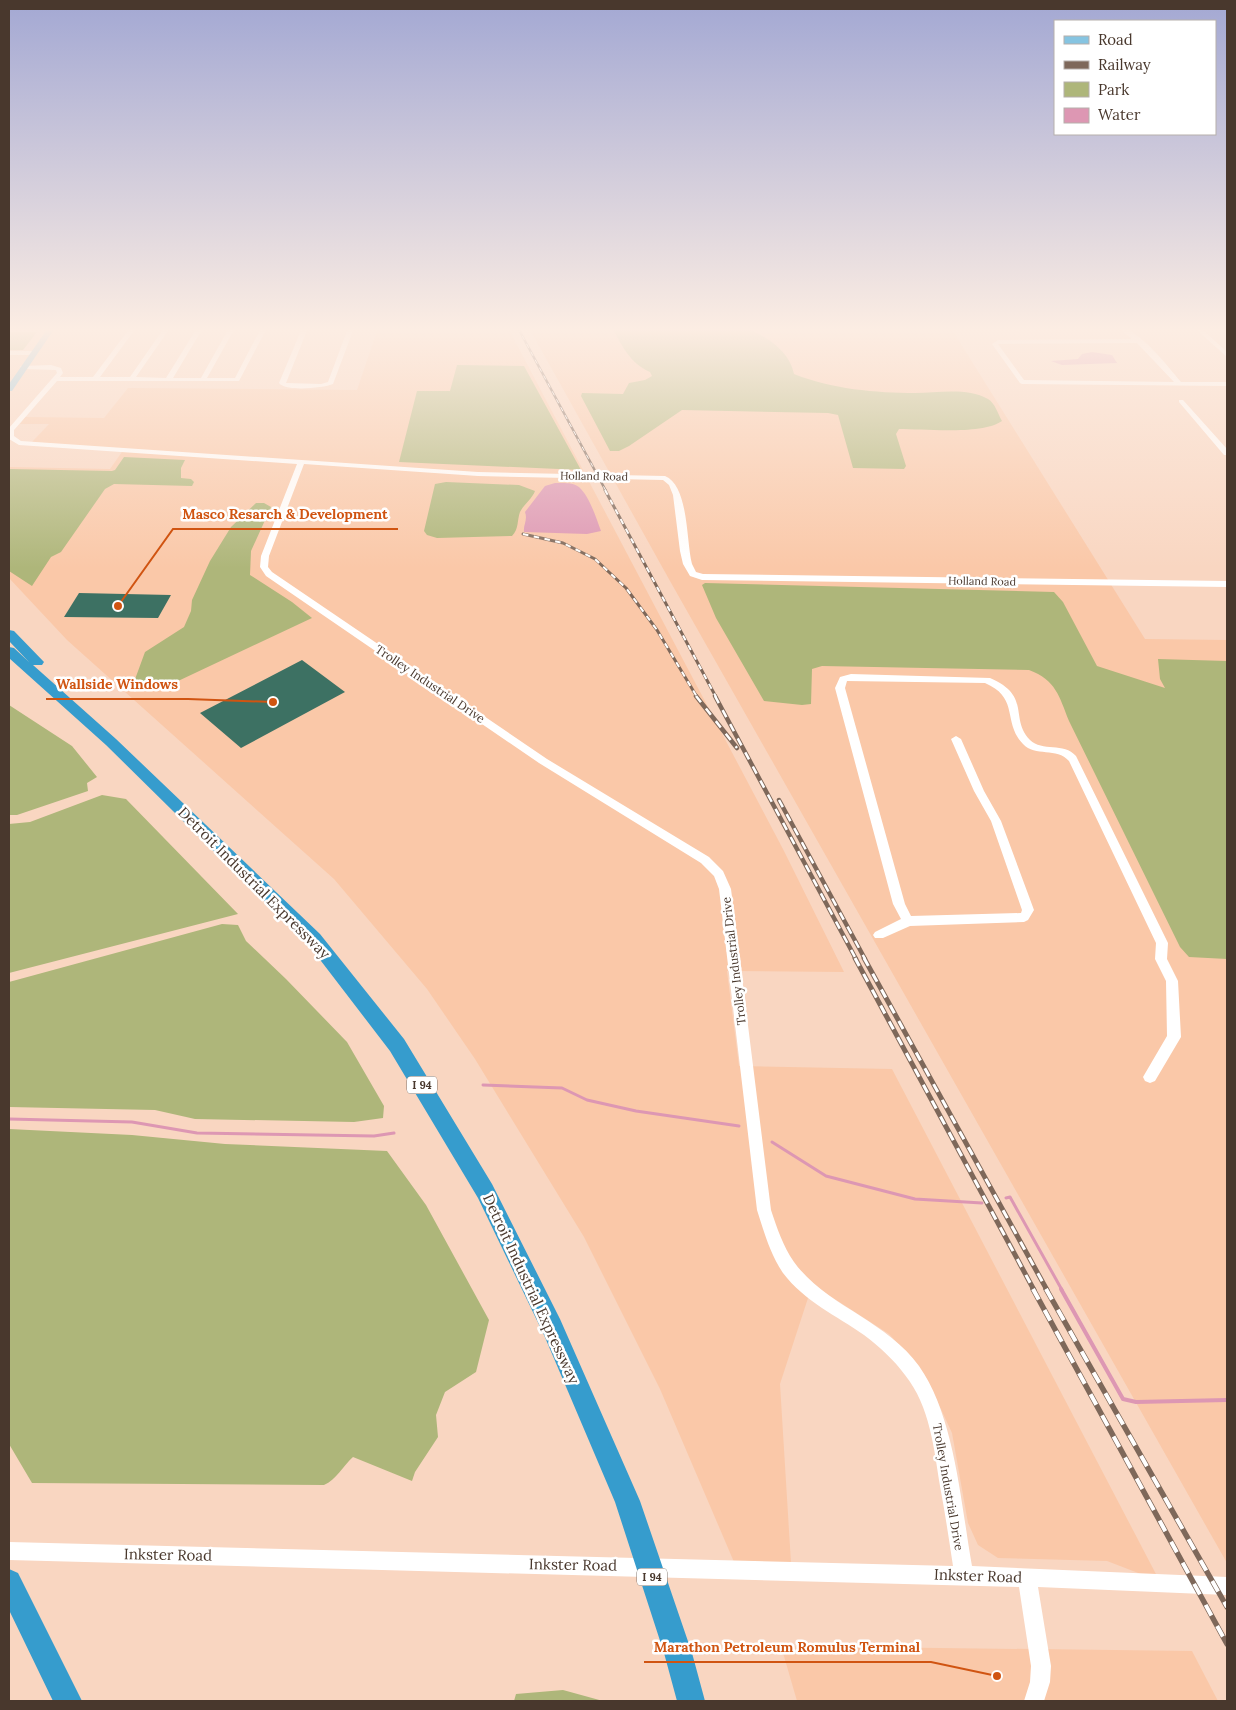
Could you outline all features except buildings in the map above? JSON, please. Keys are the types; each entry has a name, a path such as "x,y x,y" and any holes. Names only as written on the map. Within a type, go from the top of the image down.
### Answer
{"highway":[{"path":"9,634 52,678 61,699"},
{"name":"Detroit Industrial Expressway","path":"9,651 111,742 314,940 396,1045 486,1191 520,1259 627,1502 678,1653 691,1701"},
{"path":"9,1582 68,1701"}],"street":[{"name":"Holland Road","path":"30,408 11,430 12,440 30,444 478,474 665,478 670,480 677,492 686,561 693,574 702,577 1227,584"},
{"path":"1188,408 1227,453"},
{"name":"Trolley Industrial Drive","path":"301,463 265,556 264,567 269,574 543,761 705,860 719,874 725,889 764,1210 769,1230 782,1258 802,1284 882,1338 903,1359 920,1384 939,1428 964,1575"},
{"path":"908,921 899,904 840,688 843,679 851,677 987,680 999,684 1008,693 1024,739 1039,748 1056,749 1070,754 1080,771 1162,943 1161,959 1172,981 1174,1037 1150,1077"},
{"path":"879,935 908,921 1024,918 1028,910 996,821 979,791 956,739"},
{"name":"Inkster Road","path":"9,1551 964,1575 1227,1586"},
{"path":"1027,1578 1041,1666 1040,1682 1034,1701"}],"shaded area":[{"path":"112,408 550,408 784,851 844,972 727,971 739,1066 892,1069 1157,1576 1146,1576 1107,1561 998,1558 978,1545 968,1523 952,1433 927,1379 916,1363 889,1334 816,1287 808,1298 780,1384 791,1563 734,1562 660,1389 584,1237 475,1059 427,989 334,879 67,640 9,578 9,467 110,469 124,449 32,442 49,424 20,424 25,417 104,418"},
{"path":"573,408 1001,408 1145,639 1227,640 1227,1563"},
{"path":"781,1646 1192,1651 1218,1701 797,1701"}],"green space":[{"path":"413,408 547,408 581,470 399,462"},
{"path":"587,408 995,408 1002,421 993,425 967,430 899,429 896,434 906,466 904,469 853,468 838,415 828,413 682,410 629,446 619,451 610,451"},
{"path":"124,457 185,460 181,468 181,478 191,479 194,482 192,486 114,484 105,489 61,552 51,557 32,586 9,571 9,469 112,471 115,470"},
{"path":"446,482 519,485 535,491 520,512 517,527 512,536 437,538 427,535 424,531 435,484"},
{"path":"256,503 264,503 271,507 251,551 250,575 292,602 312,618 159,690 134,682 145,652 184,627 191,611 192,600 210,561 231,527"},
{"path":"705,583 1054,592 1063,602 1097,666 1165,688 1160,679 1158,659 1227,661 1227,959 1189,957 1180,947 1059,697 1051,684 1045,679 1029,670 822,666 812,669 811,704 802,705 764,701 716,618 702,585"},
{"path":"9,705 72,746 97,777 87,783 88,791 17,815 9,815"},
{"path":"102,795 126,799 238,914 9,973 9,824 30,822"},
{"path":"222,924 238,925 246,941 347,1042 384,1106 383,1118 354,1122 195,1119 155,1110 9,1107 9,982"},
{"path":"9,1129 132,1135 225,1144 387,1151 426,1205 489,1320 476,1372 445,1392 436,1415 438,1437 415,1472 412,1481 353,1457 336,1476 324,1485 32,1483 9,1444"},
{"path":"563,1690 603,1701 514,1701 516,1694"}],"water":[{"path":"555,483 577,485 583,491 595,514 601,531 587,534 524,532 525,512 545,486"}],"waterway":[{"path":"483,1085 562,1088 587,1100 636,1111 739,1126"},
{"path":"9,1119 132,1122 197,1133 374,1136 394,1133"},
{"path":"772,1142 826,1176 915,1199 982,1203"},
{"path":"1006,1198 1010,1197 1062,1290"},
{"path":"1061,1289 1123,1399 1136,1402 1227,1400"}],"railway":[{"path":"561,408 606,491"},
{"path":"605,490 716,697"},
{"path":"523,534 563,543 595,559 626,588 657,630 697,697"},
{"path":"696,696 737,748"},
{"path":"715,696 856,959"},
{"path":"779,800 865,959"},
{"path":"855,958 1034,1290"},
{"path":"864,958 1047,1290"},
{"path":"1033,1289 1227,1644"},
{"path":"1046,1289 1227,1607"}],"place":[{"name":"Masco Resarch & Development","path":"118,606"},
{"name":"Wallside Windows","path":"273,702"},
{"name":"Marathon Petroleum Romulus Terminal","path":"997,1676"}]}
